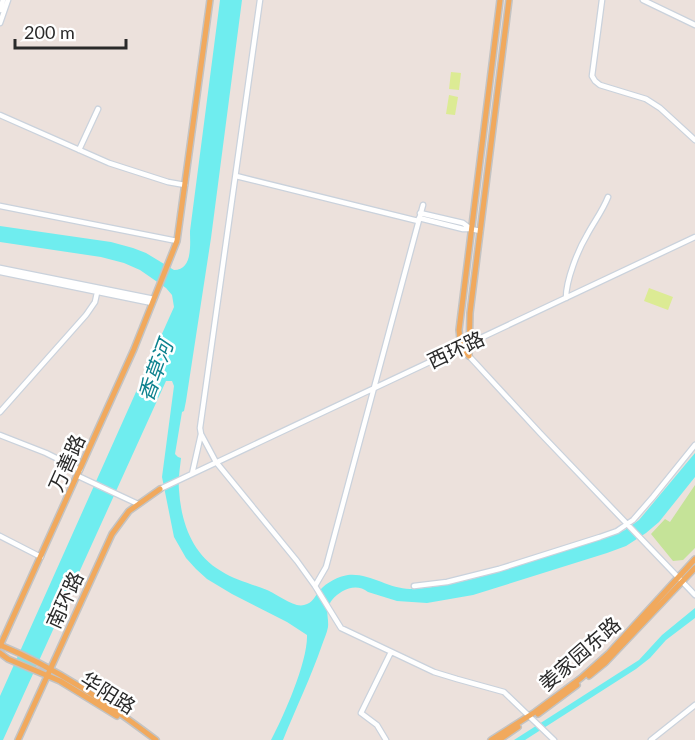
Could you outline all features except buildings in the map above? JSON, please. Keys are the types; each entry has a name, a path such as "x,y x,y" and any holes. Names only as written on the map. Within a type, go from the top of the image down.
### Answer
{"main road":[{"name":"万善路","path":"0,646 134,349 177,241 208,0"},
{"path":"469,356 461,347 459,330 500,0"},
{"path":"469,356 470,313 509,0"},
{"name":"南环路","path":"18,740 112,534 129,511 160,489"},
{"path":"680,579 695,559"},
{"path":"680,579 695,568"},
{"name":"姜家园东路","path":"499,740 556,702 605,663 680,579"},
{"path":"0,646 51,668 154,740"},
{"name":"华阳路","path":"0,653 60,681 154,740"},
{"name":"姜家园东路","path":"491,740 533,718"}],"street":[{"path":"0,10 5,0"},
{"path":"0,23 5,0"},
{"path":"260,0 201,434 216,462 297,561 341,628 434,672 504,692 554,740"},
{"path":"602,0 592,76 595,81 600,85 646,99 660,108 695,140"},
{"path":"643,0 695,25"},
{"path":"79,150 98,109"},
{"path":"0,116 109,163 168,182 185,185"},
{"path":"236,176 480,231"},
{"path":"566,298 571,273 585,238 608,197"},
{"path":"315,586 326,567 423,205"},
{"path":"0,206 177,241"},
{"name":"西环路","path":"216,462 695,237"},
{"path":"0,270 153,301"},
{"path":"0,412 86,315 95,302 98,290"},
{"path":"469,356 695,595"},
{"path":"192,474 201,434"},
{"path":"0,435 46,453 92,482 138,504"},
{"path":"414,586 447,582 499,569 600,537 628,525 695,445"},
{"path":"160,489 216,462"},
{"path":"0,537 41,557"},
{"path":"386,740 377,725 361,713 391,652"},
{"path":"651,740 695,705"}],"green space":[{"path":"451,72 461,73 459,90 449,89"},
{"path":"449,95 458,97 455,115 446,114"},
{"path":"649,288 673,297 668,310 644,301"},
{"path":"695,485 695,548 683,560 673,561 651,534 665,519 670,522"}],"water":[{"name":"香草河","path":"220,0 242,0 211,238 186,401 175,454 181,458 179,486 182,514 190,536 202,556 226,574 300,605 310,603 329,582 348,575 364,576 395,587 426,588 494,573 625,530 639,520 695,453 695,477 659,522 626,546 607,553 473,595 427,603 397,601 358,588 348,588 339,593 328,607 326,634 283,740 271,740 304,659 307,635 207,579 186,558 174,537 162,477 174,386 172,381 166,381 3,740 0,740 0,696 174,307 172,295 166,288 140,270 101,257 0,242 0,226 111,242 146,253 174,270 185,266 190,249 190,231"},
{"path":"695,608 695,618 666,640 650,658 636,669 525,740 514,740 639,660 662,635"}]}
